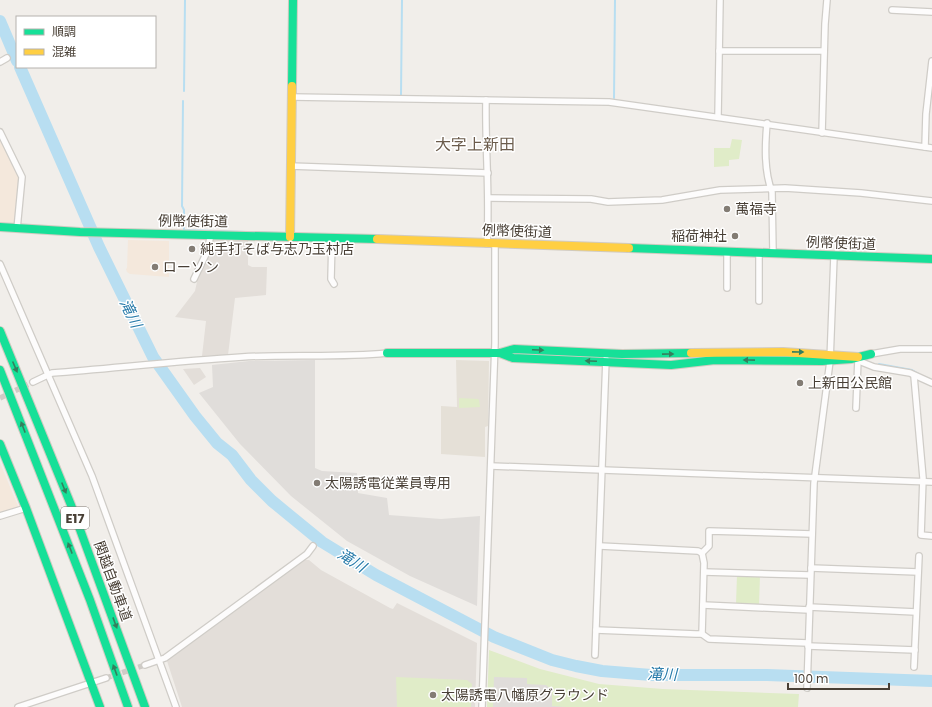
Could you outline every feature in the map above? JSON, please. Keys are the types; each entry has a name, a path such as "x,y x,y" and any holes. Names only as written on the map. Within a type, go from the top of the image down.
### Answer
{"main road":[{"path":"290,237 293,0"},
{"path":"0,227 17,229"},
{"name":"例幣使街道","path":"17,229 84,232 211,234 932,259"},
{"name":"関越自動車道","path":"0,331 73,512 145,707"},
{"path":"387,354 497,353 514,349 650,354 770,352 858,359 871,354"},
{"path":"497,353 513,358 671,365 715,360 830,357"},
{"name":"関越自動車道","path":"0,370 90,600 128,707"},
{"path":"0,444 26,508 100,707"}],"street":[{"path":"718,116 720,0"},
{"path":"822,133 824,24 827,0"},
{"path":"892,10 932,12"},
{"path":"719,51 824,51"},
{"path":"0,62 7,58"},
{"path":"925,147 926,114 932,61"},
{"path":"292,97 600,101 718,116 822,133 932,148"},
{"path":"482,707 491,466 497,353 485,136 486,100"},
{"path":"767,123 765,143 768,183 770,189 773,253"},
{"path":"0,132 22,177 17,229"},
{"path":"290,166 488,173"},
{"path":"489,198 591,199 615,202 662,200 720,190 770,189 861,193 932,201"},
{"path":"194,279 206,254 211,234"},
{"path":"332,238 331,279 334,284"},
{"path":"727,251 727,288"},
{"path":"759,252 759,301"},
{"path":"807,687 814,478 830,357 834,256"},
{"path":"0,264 92,476 160,659 176,707"},
{"path":"871,354 900,349 932,349"},
{"path":"595,655 606,353"},
{"path":"33,382 52,373 245,357 316,354 366,356 387,354"},
{"path":"858,359 865,365 914,376 932,383"},
{"path":"856,408 858,359"},
{"path":"914,376 923,482 921,535 932,536"},
{"path":"491,466 932,482"},
{"path":"0,516 26,508"},
{"path":"702,553 709,546 709,531 812,534"},
{"path":"145,665 160,659 307,554 313,546"},
{"path":"600,546 698,551 702,553 704,557 702,634"},
{"path":"914,667 919,556"},
{"path":"811,568 918,572"},
{"path":"704,572 810,575"},
{"path":"703,605 916,612"},
{"path":"596,630 702,634 709,639 915,650"},
{"path":"18,707 37,704 106,678"}],"shaded area":[{"path":"0,136 20,177 16,223 0,222"},
{"path":"128,240 169,241 169,277 130,274 127,272"},
{"path":"213,240 248,241 248,265 252,267 267,267 266,295 235,298 228,355 202,356 206,321 175,317 195,291 196,280 209,253"},
{"name":"太陽誘電従業員専用","path":"315,360 315,468 322,471 357,473 358,493 387,498 389,515 441,519 480,516 477,606 410,576 347,541 291,496 240,444 199,393 213,387 212,365 249,361"},
{"path":"456,360 489,361 488,426 485,427 485,457 441,454 441,406 457,407"},
{"path":"200,368 206,377 194,385 183,369"},
{"path":"0,463 18,506 17,509 0,514"},
{"path":"304,560 309,560 321,570 390,608 393,609 397,603 477,643 475,707 182,707 167,661"},
{"path":"494,677 527,678 527,684 546,685 552,690 552,706 566,707 493,707"}],"green space":[{"path":"732,139 742,140 739,159 729,160 729,166 714,167 714,148 730,148"},
{"path":"459,398 478,399 480,407 459,408"},
{"path":"737,575 760,576 759,605 736,604"},
{"path":"489,650 540,669 599,684 663,689 799,694 798,707 487,707"},
{"name":"太陽誘電八幡原グラウンド","path":"396,677 467,680 472,684 471,707 397,707"}],"waterway":[{"path":"184,91 185,0"},
{"path":"401,95 402,0"},
{"path":"614,98 615,0"},
{"name":"滝川","path":"0,21 16,59"},
{"name":"滝川","path":"20,68 99,247 153,357 195,416 217,443 232,455 251,480 272,501 322,542 376,575 494,637 552,660 576,666 602,671 651,675 767,675 932,681"},
{"path":"183,101 182,206 184,210 184,230 284,233"},
{"path":"879,364 912,370 922,376"}],"tunnel":[{"path":"0,398 33,382"},
{"path":"106,678 145,665"}],"traffic: fast":[{"path":"292,86 293,0"},
{"path":"0,227 80,232 377,239"},
{"path":"629,248 932,259"},
{"path":"0,331 71,505 145,707"},
{"path":"387,353 500,353 514,349 622,354 691,353"},
{"path":"500,353 513,358 671,365 715,360 822,361 851,359 871,354"},
{"path":"0,370 90,600 128,707"},
{"path":"0,444 26,508 100,707"}],"traffic: slow":[{"path":"290,237 292,86"},
{"path":"377,239 629,248"},
{"path":"691,353 783,352 858,357"}],"place":[{"name":"萬福寺","path":"727,209"},
{"name":"稲荷神社","path":"735,236"},
{"name":"純手打そば与志乃玉村店","path":"192,249"},
{"name":"ローソン","path":"155,267"},
{"name":"上新田公民館","path":"800,383"},
{"name":"太陽誘電従業員専用","path":"317,483"},
{"name":"太陽誘電八幡原グラウンド","path":"433,695"}],"district":[{"name":"大字上新田","path":"475,144"}]}
